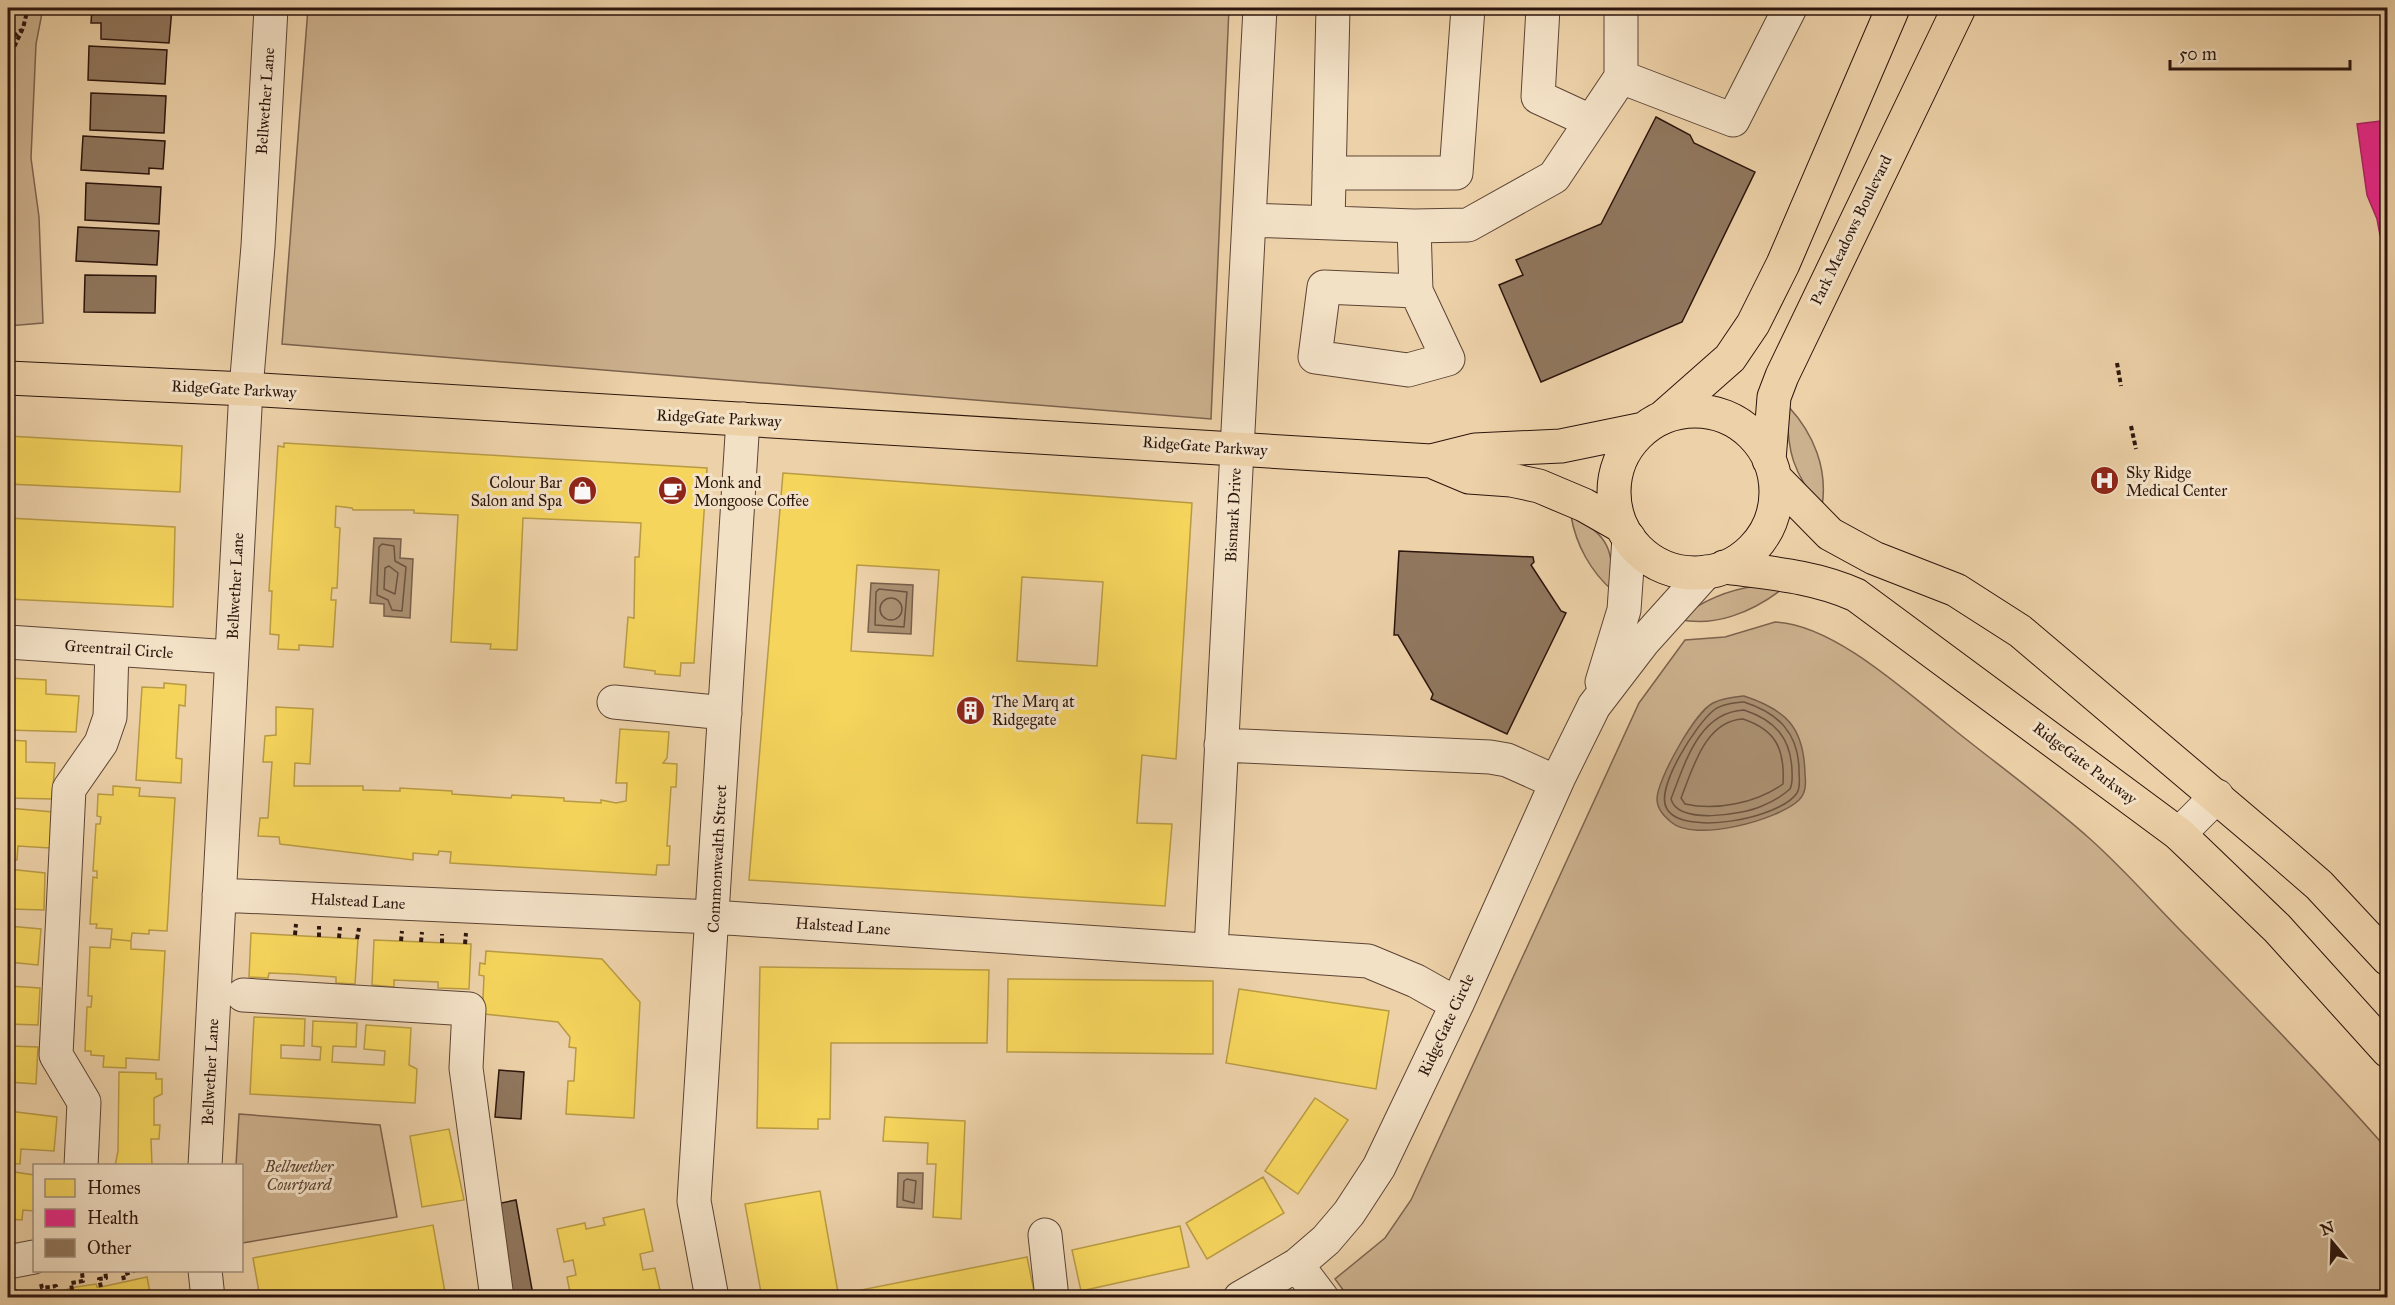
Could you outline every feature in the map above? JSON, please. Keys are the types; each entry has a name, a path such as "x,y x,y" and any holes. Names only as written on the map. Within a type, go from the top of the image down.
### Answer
{"main road":[{"path":"1652,424 1730,358 1753,324 1783,264 1893,8"},
{"name":"Park Meadows Boulevard","path":"1772,469 1774,397 1782,376 1959,8"},
{"name":"RidgeGate Parkway","path":"8,378 246,389 1431,461 1475,450 1561,446 1696,411 1714,414 1747,430 1760,444 1772,469 1830,534 1874,558 1956,590 2020,631 2319,885 2388,959"},
{"name":"RidgeGate Parkway","path":"1652,424 1630,443 1615,478 1614,497 1625,532 1637,549 1651,561 1669,569 1715,570 1814,579 1856,595 2179,834 2277,928 2388,1051"},
{"name":"RidgeGate Parkway","path":"1431,461 1469,477 1511,480 1539,486 1575,501 1625,532"},
{"path":"1715,570 1741,559 1755,547 1766,531 1773,514 1772,469"}],"street":[{"name":"Bellwether Lane","path":"205,1164 246,389 258,246 271,8"},
{"name":"Bismark Drive","path":"1211,950 1260,8"},
{"path":"1328,223 1333,8"},
{"path":"1329,173 1455,173 1468,8"},
{"path":"1543,8 1538,97 1590,121"},
{"path":"1249,219 1414,226 1468,225 1554,177 1621,77 1621,8"},
{"path":"1621,77 1733,120 1790,8"},
{"path":"1414,226 1416,291"},
{"name":"Commonwealth Street","path":"712,1298 694,1201 743,419"},
{"name":"RidgeGate Circle","path":"1240,1298 1297,1265 1326,1240 1349,1213 1379,1167 1457,1004 1556,782 1594,706 1624,610 1625,532"},
{"name":"RidgeGate Circle","path":"1594,706 1642,642 1715,570"},
{"name":"Greentrail Circle","path":"8,642 231,657"},
{"path":"81,1164 84,1102 56,1056 69,789 100,743 110,717 112,649"},
{"path":"614,702 725,713"},
{"path":"1221,745 1490,757 1507,760 1556,782"},
{"path":"2179,834 2217,796"},
{"name":"Halstead Lane","path":"219,895 713,917 1368,961 1416,981 1457,1004"},
{"path":"243,995 469,1009 466,1068 497,1298"},
{"path":"1045,1235 1052,1298"},
{"path":"1297,1265 1322,1298"},
{"path":"11,1274 33,1270"},
{"path":"205,1272 208,1298"}],"path":[{"path":"8,60 23,28 28,8"},
{"path":"8,41 23,28"},
{"path":"2117,363 2121,386"},
{"path":"2131,426 2136,448"},
{"path":"401,941 402,927"},
{"path":"421,942 422,929"},
{"path":"442,930 442,943"},
{"path":"465,944 466,932"},
{"path":"39,1272 42,1288 56,1286 57,1291"},
{"path":"100,1287 99,1279 106,1278 105,1272"},
{"path":"124,1280 123,1275 131,1272"},
{"path":"72,1290 71,1283 83,1281 82,1273"},
{"path":"11,1274 15,1293 29,1292 30,1298"}],"green space":[{"path":"8,8 43,8 36,44 31,158 39,217 43,323 8,326"},
{"path":"308,8 1229,8 1211,419 282,344"},
{"path":"1788,406 1805,428 1817,453 1823,479 1822,507 1804,484 1793,461 1788,435"},
{"path":"1571,516 1594,530 1607,546 1612,565 1613,591 1591,567 1573,527"},
{"path":"1756,586 1781,590 1758,605 1719,620 1678,619 1715,597"},
{"path":"1775,622 1797,626 1820,634 1866,661 2072,823 2127,875 2338,1095 2387,1149 2387,1288 2374,1297 1349,1298 1335,1279 1385,1238 1411,1200 1639,703 1685,640 1725,637"},
{"name":"Bellwether Courtyard","path":"239,1114 380,1125 397,1217 243,1243 243,1164 236,1164"}],"water":[{"path":"374,538 401,539 400,558 413,559 410,618 384,616 384,604 370,603"},
{"path":"871,583 913,585 911,634 868,632"},
{"path":"1744,696 1772,708 1790,723 1797,733 1804,758 1805,788 1803,794 1788,808 1755,821 1716,830 1682,828 1666,817 1657,803 1663,777 1687,732 1705,709 1721,700"},
{"path":"898,1173 923,1173 922,1209 897,1207"}],"building: Homes":[{"path":"8,436 182,446 180,492 8,484"},
{"path":"284,443 707,468 694,663 681,663 680,676 655,674 655,671 624,667 628,617 634,618 635,557 639,557 641,523 523,518 517,650 490,649 491,644 451,642 458,515 414,513 414,510 353,510 336,506 335,527 340,528 337,588 332,588 331,600 336,600 333,647 299,645 299,650 278,649 279,635 270,634 272,591 269,591 278,446 284,447"},
{"name":"The Marq at Ridgegate","path":"783,473 1192,503 1176,759 1142,755 1137,823 1172,824 1165,906 749,880","holes":["857,565 939,570 933,656 851,651","1022,577 1103,582 1097,666 1017,661"]},
{"path":"8,518 175,527 173,607 8,599"},
{"path":"8,678 46,680 46,694 79,696 76,732 8,730"},
{"path":"164,683 186,685 185,706 179,705 176,758 182,759 181,783 136,780 142,687 164,688"},
{"path":"276,707 313,709 310,764 295,763 294,786 363,786 363,790 400,791 400,788 452,791 452,794 511,798 512,795 564,798 564,801 601,803 601,800 616,803 626,801 627,783 616,783 620,729 669,732 667,758 663,763 677,764 676,787 671,787 667,846 670,846 669,865 657,865 656,875 450,863 451,852 439,851 438,855 413,853 413,860 280,844 279,837 258,836 260,818 268,818 272,762 263,762 265,736 276,735"},
{"path":"8,740 26,741 26,762 55,763 52,799 8,798"},
{"path":"113,786 140,788 139,796 175,798 167,931 149,930 149,934 132,933 131,941 111,939 112,929 96,928 97,924 90,924 93,877 97,878 97,871 93,871 96,824 100,824 101,817 97,816 98,794 113,795"},
{"path":"8,808 53,812 50,848 18,846 17,860 8,859"},
{"path":"8,869 45,873 44,910 11,909 10,917 8,917"},
{"path":"8,926 41,929 38,965 8,962"},
{"path":"251,933 358,939 355,984 336,983 336,977 294,974 269,973 268,978 249,977"},
{"path":"111,939 131,941 131,949 165,951 159,1060 126,1058 126,1068 103,1067 104,1056 91,1055 91,1051 85,1051 87,1007 91,1007 92,996 88,996 90,947 110,948"},
{"path":"374,940 471,944 469,989 438,988 438,982 394,980 394,987 372,985"},
{"path":"486,951 602,959 640,1002 634,1118 566,1114 568,1081 574,1081 576,1048 569,1047 570,1037 558,1022 475,1013 476,999 483,999 484,976 479,975 480,963 485,964"},
{"path":"760,967 989,970 987,1043 831,1043 830,1119 818,1119 818,1129 757,1128"},
{"path":"1008,979 1213,981 1213,1054 1007,1052"},
{"path":"8,983 9,986 40,988 38,1025 8,1024"},
{"path":"1239,989 1389,1011 1376,1089 1226,1063"},
{"path":"254,1017 305,1019 304,1046 281,1045 281,1058 320,1060 321,1047 312,1046 313,1021 357,1023 356,1047 333,1046 332,1062 384,1065 385,1051 364,1049 366,1025 411,1028 409,1065 417,1069 415,1103 250,1094"},
{"path":"8,1043 9,1046 38,1047 36,1084 8,1082"},
{"path":"119,1072 156,1073 156,1079 162,1079 162,1094 154,1098 154,1125 160,1125 159,1139 151,1139 152,1164 115,1164 118,1151"},
{"path":"1315,1098 1348,1120 1298,1194 1265,1171"},
{"path":"8,1111 57,1117 54,1151 21,1149 20,1164 8,1163"},
{"path":"885,1117 965,1121 961,1219 933,1217 936,1164 927,1164 928,1143 883,1141"},
{"path":"449,1129 464,1200 422,1207 410,1136"},
{"path":"8,1171 33,1175 33,1211 23,1210 22,1220 8,1219"},
{"path":"1263,1177 1284,1213 1207,1259 1186,1223"},
{"path":"820,1191 839,1298 762,1298 745,1204"},
{"path":"644,1209 653,1251 640,1254 643,1270 655,1268 661,1295 571,1298 567,1277 576,1275 573,1260 564,1262 557,1229 585,1223 586,1229 605,1225 603,1218"},
{"path":"433,1225 446,1298 260,1298 253,1258"},
{"path":"1180,1226 1189,1267 1081,1291 1072,1250"},
{"path":"1027,1257 1035,1296 858,1298 856,1291"},
{"path":"147,1277 150,1293 153,1292 154,1298 35,1298 76,1287 96,1284 97,1287 101,1287"}],"building: Health":[{"path":"2388,120 2388,234 2380,235 2377,219 2367,195 2357,124"}],"building: Other":[{"path":"92,8 172,8 169,43 101,39 101,23 91,23"},
{"path":"89,46 167,50 165,84 88,80"},
{"path":"91,93 166,96 164,133 90,130"},
{"path":"1656,117 1690,135 1694,143 1755,172 1682,322 1541,382 1499,285 1523,275 1516,260 1601,224"},
{"path":"83,136 165,141 163,169 149,168 149,174 81,170"},
{"path":"86,183 161,187 159,224 85,220"},
{"path":"78,227 159,231 157,265 76,261"},
{"path":"85,275 156,276 155,313 84,312"},
{"path":"1399,551 1533,557 1534,562 1531,565 1561,611 1566,613 1507,734 1431,699 1433,694 1398,635 1394,635"},
{"path":"499,1070 524,1072 521,1119 495,1117"},
{"path":"516,1200 533,1295 508,1298 491,1205"}],"place":[{"name":"Sky Ridge Medical Center","path":"2105,481"},
{"name":"Colour Bar Salon and Spa","path":"583,491"},
{"name":"Monk and Mongoose Coffee","path":"673,491"},
{"name":"The Marq at Ridgegate","path":"971,710"}]}
